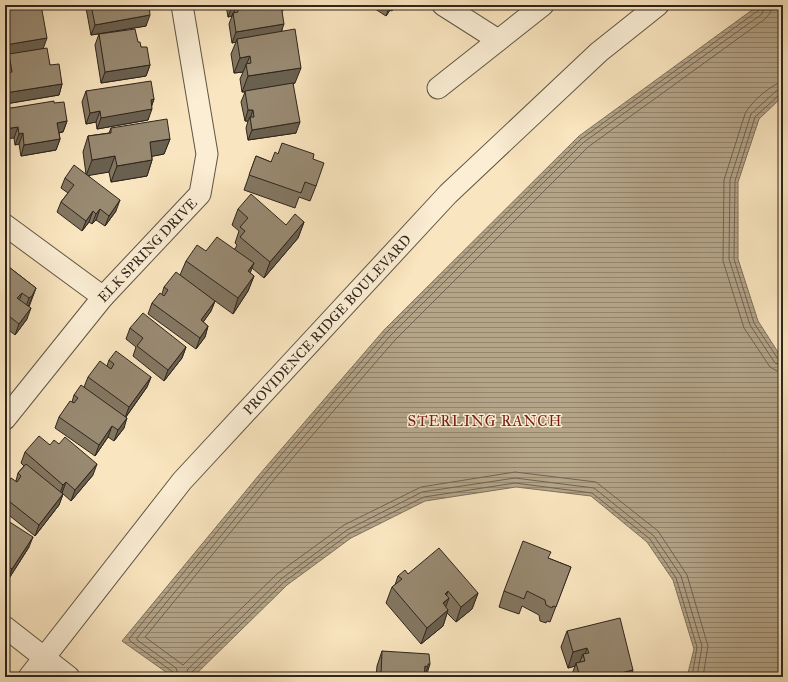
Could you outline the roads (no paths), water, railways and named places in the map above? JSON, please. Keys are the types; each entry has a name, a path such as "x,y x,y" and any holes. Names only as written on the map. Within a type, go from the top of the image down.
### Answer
{"street":[{"name":"ELK SPRING DRIVE","path":"5,419 103,298 200,194 207,154 182,5"},
{"path":"443,5 498,40"},
{"path":"438,88 543,5"},
{"name":"PROVIDENCE RIDGE BOULEVARD","path":"29,677 182,481 448,194 600,52 658,5"},
{"path":"5,225 103,298"},
{"path":"5,627 69,677"}],"water":[{"path":"759,5 783,5 783,96 759,119 738,182 738,259 758,321 783,360 783,677 687,677 694,649 673,580 647,542 591,496 516,487 425,501 351,538 287,585 193,677 173,677 122,641 259,475 384,330 579,136"}],"district":[{"name":"STERLING RANCH","path":"485,421"}]}
